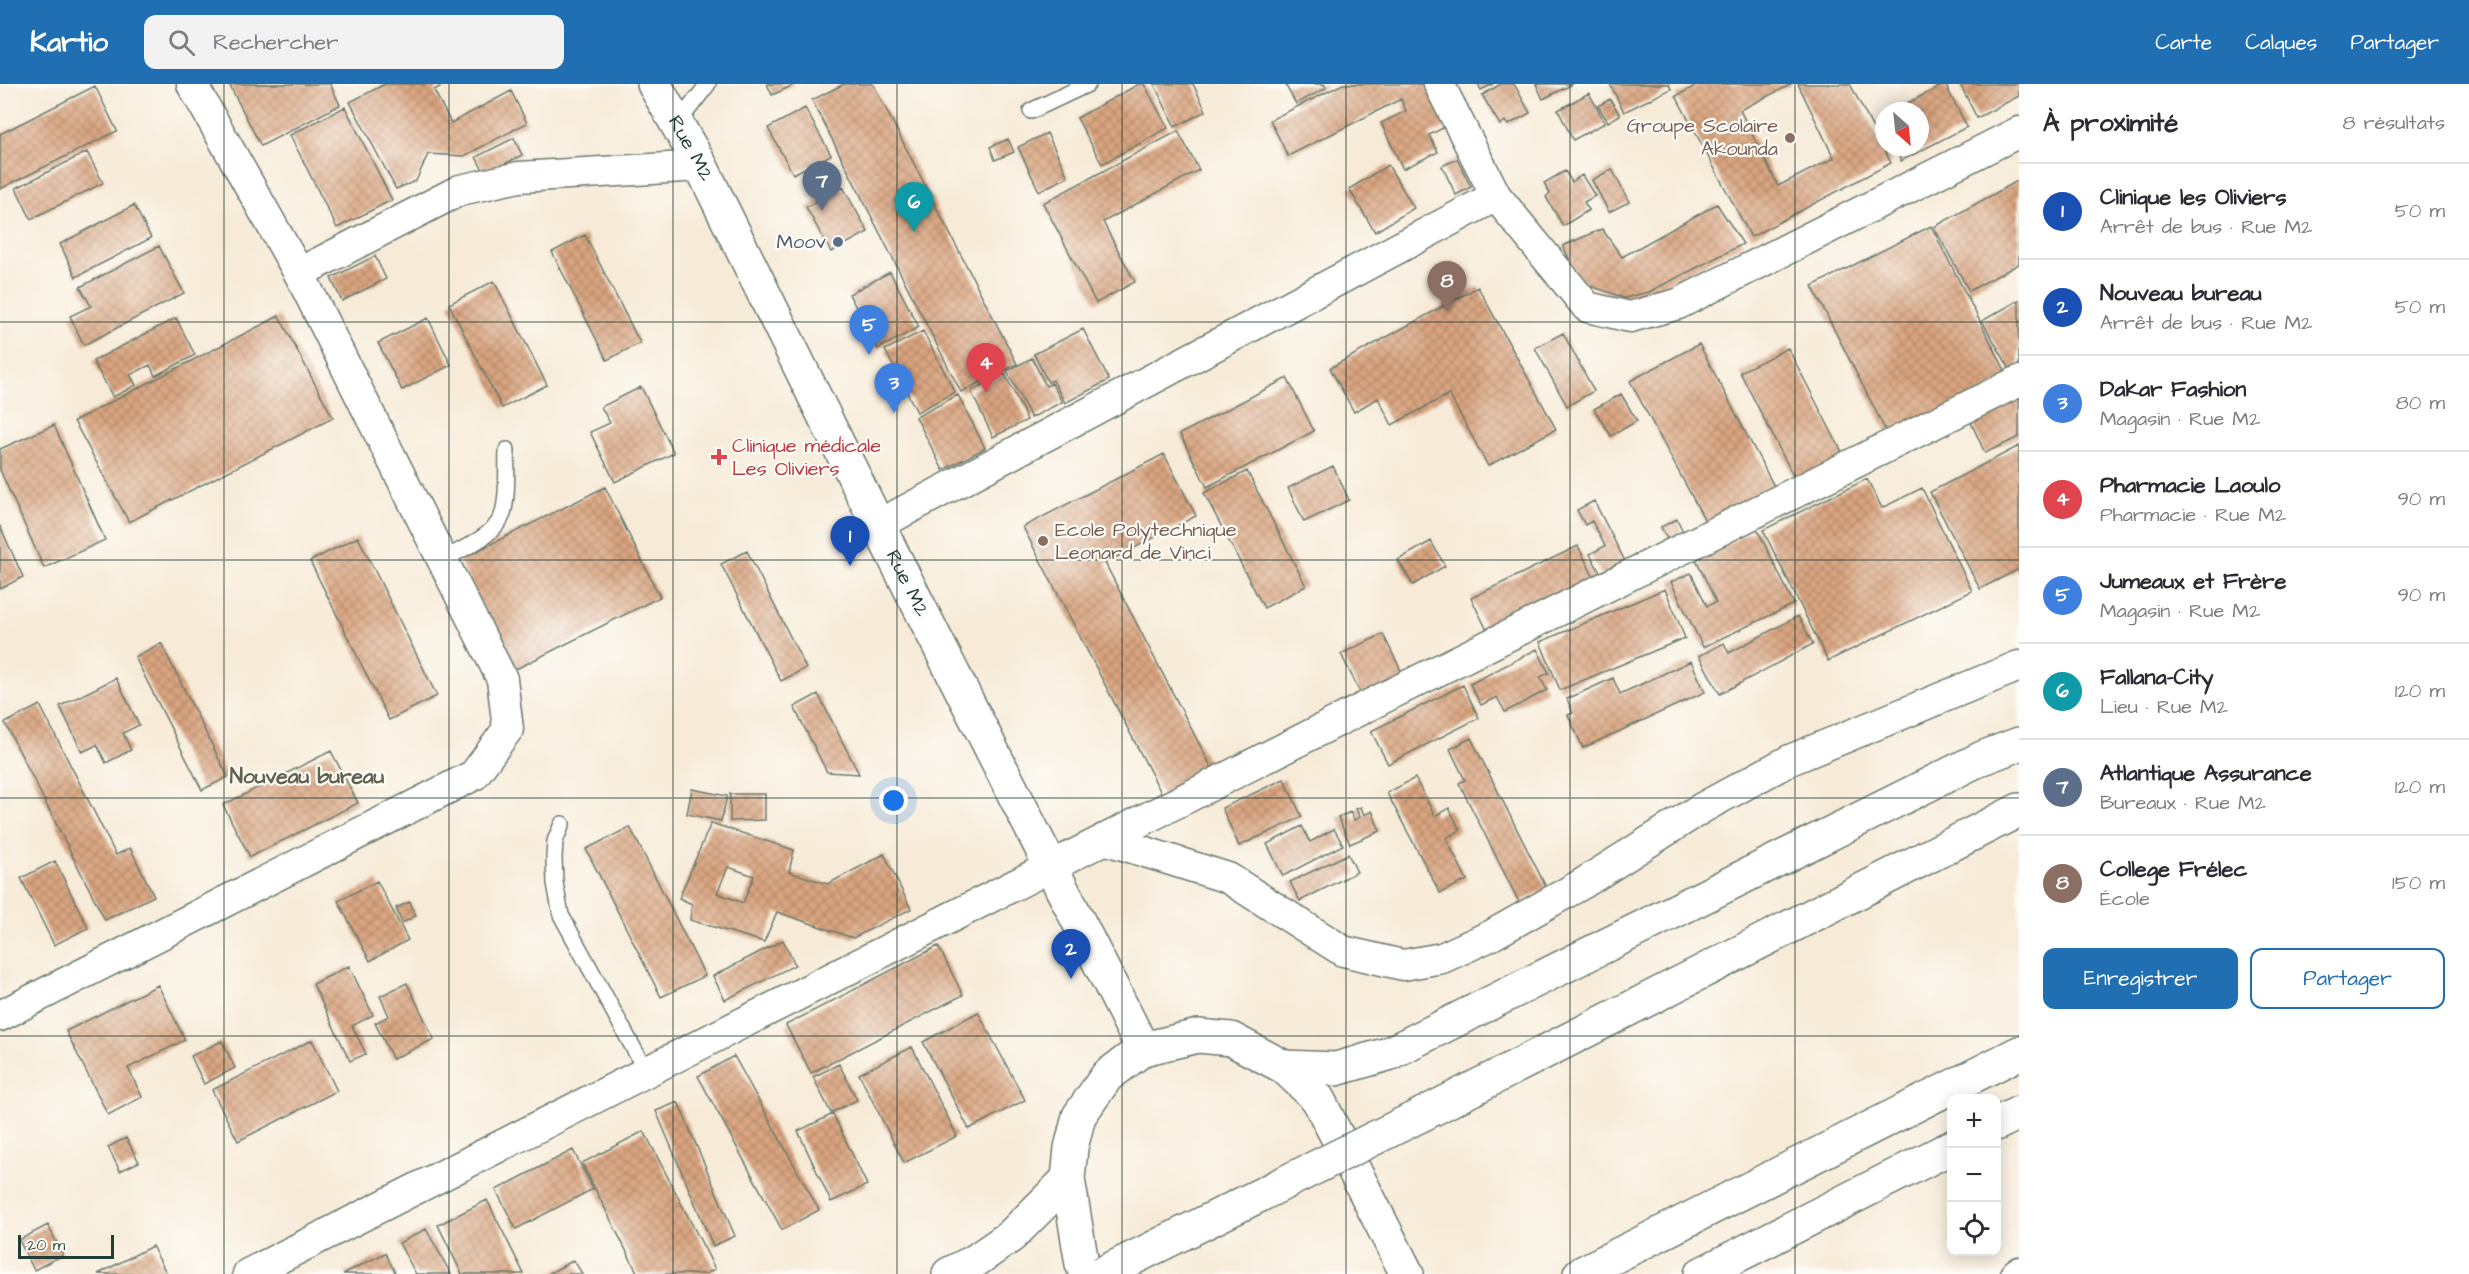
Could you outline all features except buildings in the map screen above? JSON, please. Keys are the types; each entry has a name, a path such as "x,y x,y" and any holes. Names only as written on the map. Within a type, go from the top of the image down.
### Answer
{"main road":[{"name":"Rue M2","path":"654,84 701,166 878,525 1143,1049"},
{"path":"1284,1067 1336,1070 1388,1054 1982,758 2019,744"},
{"path":"1101,1274 1424,1114 2019,810"},
{"path":"1088,1274 1082,1264 1068,1179 1071,1148 1079,1116 1107,1076 1143,1049 1198,1036 1231,1039 1284,1067 1318,1100 1407,1274"},
{"path":"1580,1274 2019,1053"},
{"path":"2001,1122 2019,1113"},
{"path":"1701,1274 1950,1148"},
{"path":"949,1274 975,1261 1011,1236 1068,1179"}],"street":[{"path":"0,1016 474,775 508,729 502,679 299,273 192,84"},
{"path":"1439,84 1496,196 1587,308 1629,317 1678,304 2019,132"},
{"path":"299,273 460,190 519,177 701,166"},
{"path":"878,525 1496,196"},
{"path":"249,1274 1104,839 2019,381"},
{"path":"1104,839 1228,878 1343,951 1403,965 1442,958 1490,936 1582,884 1702,808 1790,760 2019,666"}],"lane":[{"path":"677,124 708,84"},
{"path":"1031,111 1088,84"},
{"path":"443,560 486,534 501,519 507,450"},
{"path":"562,824 555,841 554,858 555,883 561,915 647,1073"}],"place":[{"name":"Groupe Scolaire Akounda","path":"1790,138"},
{"name":"Atlantique Assurance","path":"822,211"},
{"name":"Fallana-City","path":"914,232"},
{"name":"Moov","path":"838,242"},
{"name":"College Frélec","path":"1447,311"},
{"name":"Jumeaux et Frère","path":"869,355"},
{"name":"Pharmacie Laoulo","path":"986,393"},
{"name":"Dakar Fashion","path":"894,413"},
{"name":"Clinique médicale Les Oliviers","path":"719,457"},
{"name":"Ecole Polytechnique Leonard de Vinci","path":"1043,541"},
{"name":"Clinique les Oliviers","path":"850,566"},
{"name":"Nouveau bureau","path":"1071,979"}],"district":[{"name":"Nouveau bureau","path":"307,776"}]}
